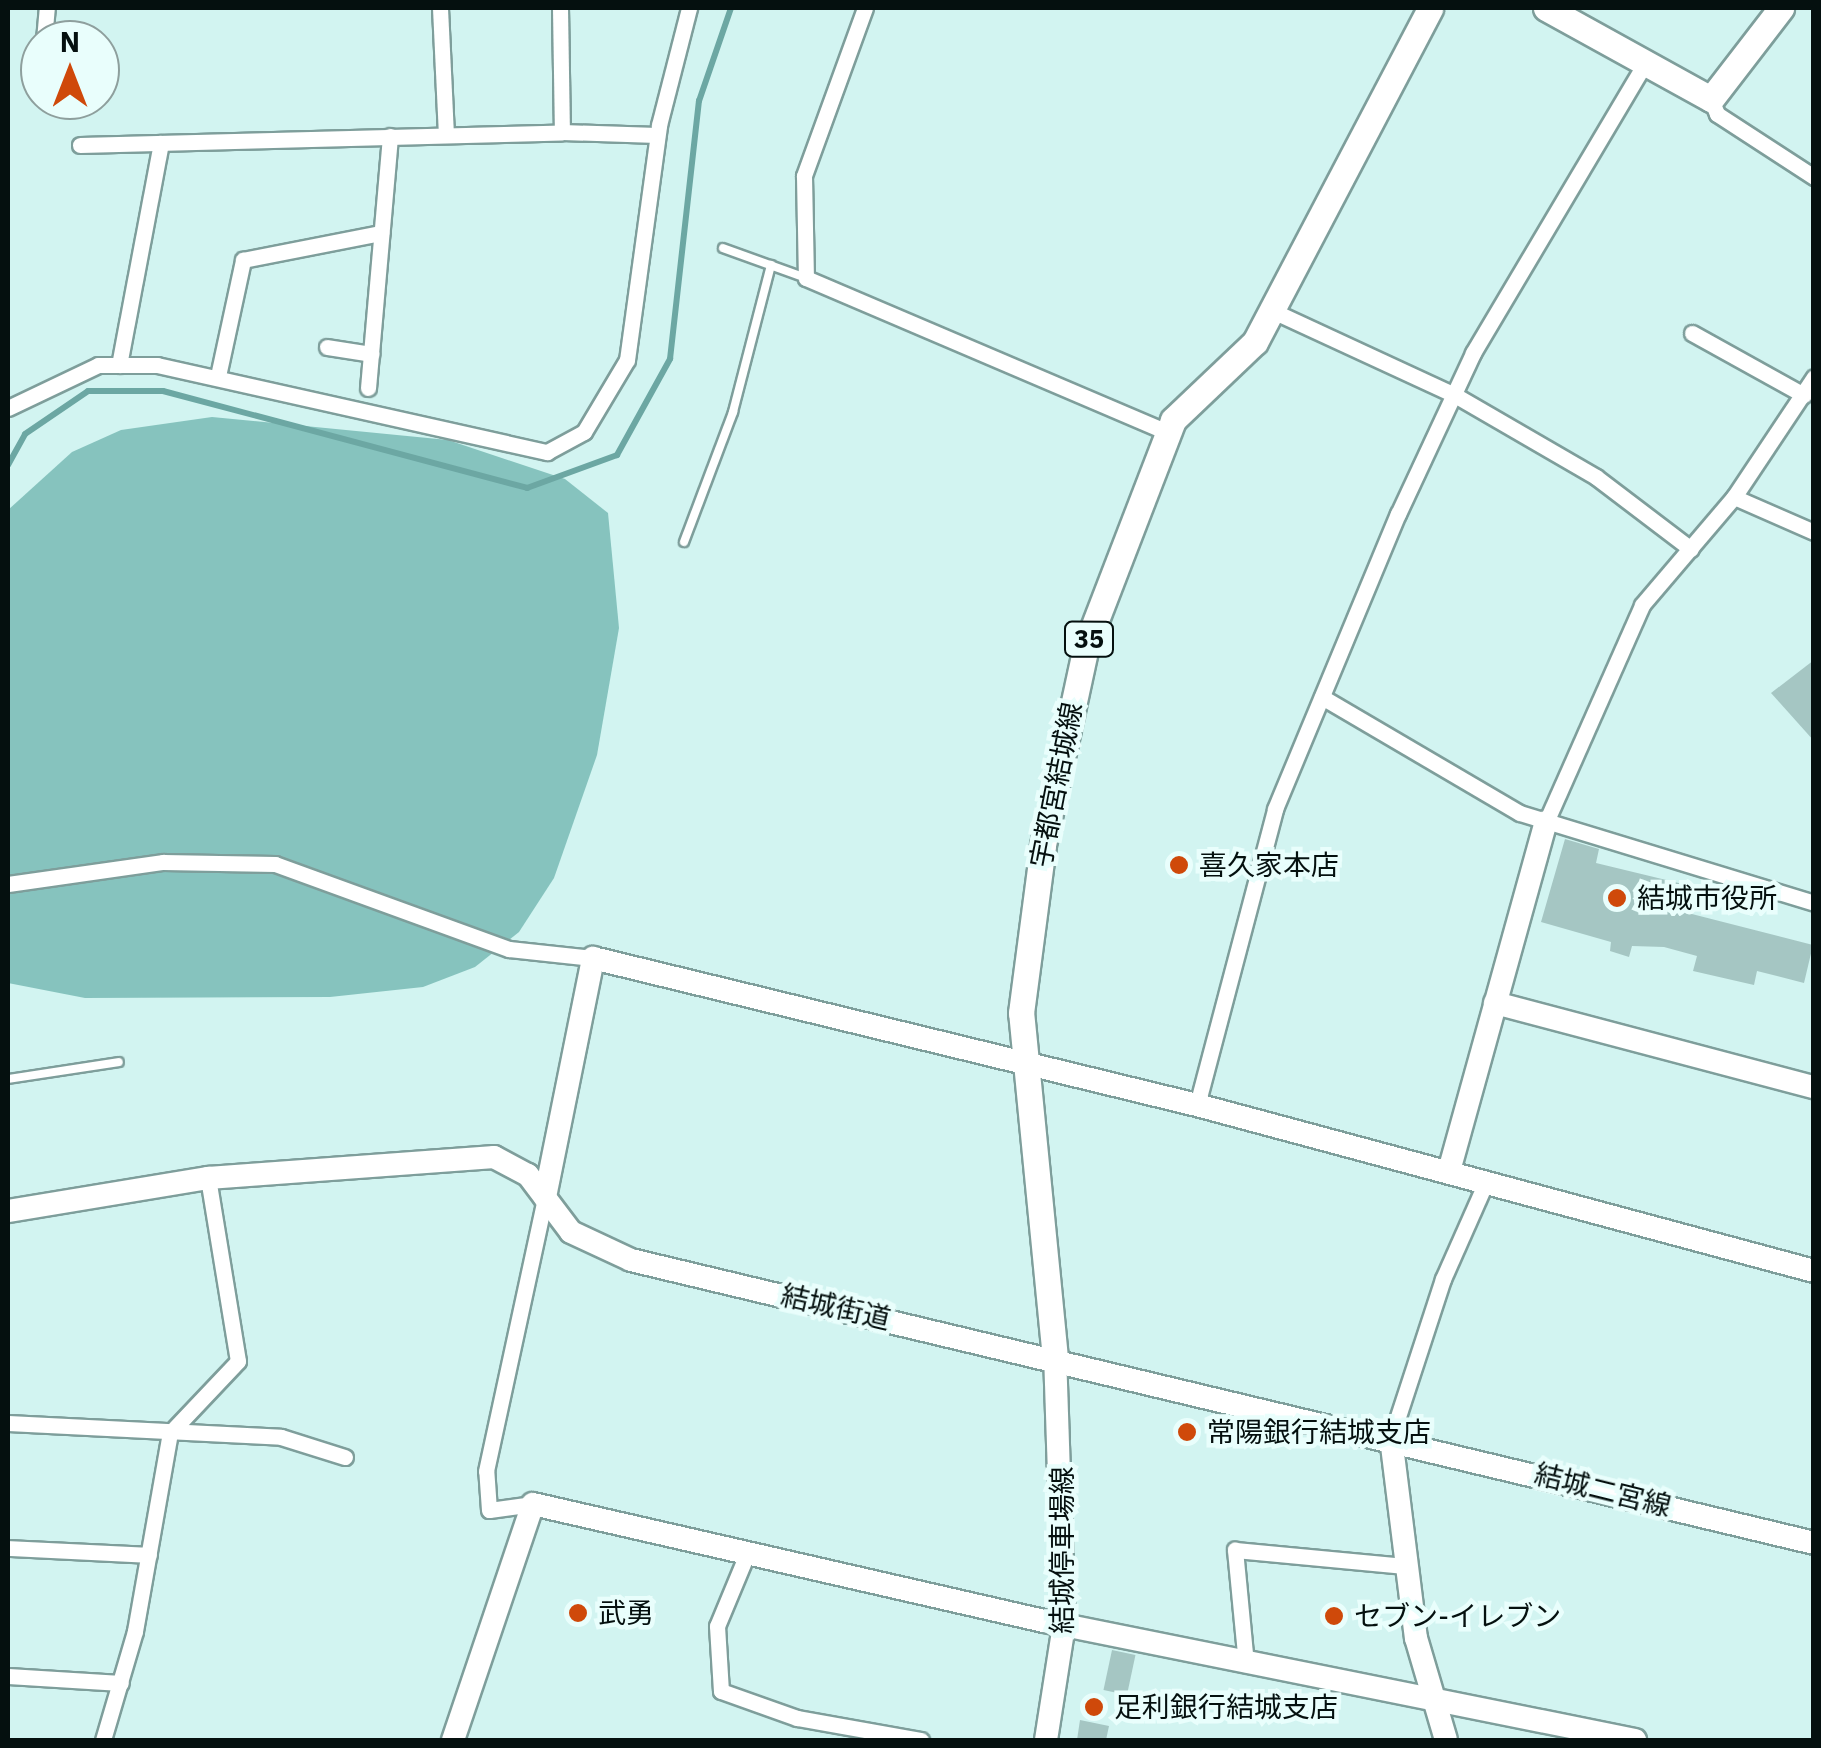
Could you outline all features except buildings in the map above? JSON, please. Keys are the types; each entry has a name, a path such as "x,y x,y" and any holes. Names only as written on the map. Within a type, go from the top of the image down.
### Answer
{"main road":[{"path":"1546,8 1711,100 1779,8"},
{"name":"宇都宮結城線","path":"1056,1358 1020,1063 1027,958 1063,737 1086,646 1167,432 1188,398 1239,364 1273,310 1421,12"}],"street":[{"path":"440,8 446,135"},
{"path":"560,8 562,132"},
{"path":"8,408 35,388 119,365 218,376 547,452 584,432 627,360 657,135 689,8"},
{"path":"865,8 804,176 806,278 1167,432"},
{"path":"1197,1105 1252,881 1322,697 1453,394 1645,62"},
{"path":"1711,100 1717,114 1814,177"},
{"path":"80,145 562,132 657,135"},
{"path":"368,388 390,136"},
{"path":"119,365 161,143"},
{"path":"218,376 243,260 381,234"},
{"path":"1273,310 1453,394 1596,477 1690,549"},
{"path":"1692,332 1804,395"},
{"path":"326,346 371,354"},
{"path":"1449,1171 1546,822 1642,604 1734,497 1814,377"},
{"path":"1734,497 1814,532"},
{"path":"1322,697 1546,822 1814,903"},
{"path":"8,884 163,862 276,864 509,949 593,958 1197,1105 1814,1271"},
{"path":"593,958 486,1470 489,1510 532,1504 1246,1664 1635,1740"},
{"path":"1496,1003 1814,1087"},
{"name":"結城街道","path":"8,1211 208,1178 456,1154 515,1166 571,1232 632,1260 1391,1438"},
{"path":"103,1740 122,1683 170,1433 238,1361 208,1178"},
{"path":"1446,1740 1432,1700 1405,1566 1391,1438 1442,1279 1486,1182"},
{"name":"結城停車場線","path":"1046,1740 1064,1625 1056,1358"},
{"path":"8,1423 281,1437 346,1456"},
{"name":"結城二宮線","path":"1391,1438 1814,1543"},
{"path":"453,1740 532,1504"},
{"path":"8,1548 148,1555"},
{"path":"1246,1664 1235,1550 1405,1566"},
{"path":"746,1554 717,1626 722,1691 797,1718 921,1740"},
{"path":"8,1676 122,1683"}],"lane":[{"path":"723,248 806,278"},
{"path":"684,542 733,412 770,265"},
{"path":"8,1079 119,1062"}],"shaded area":[{"path":"212,417 448,440 565,479 608,513 619,628 597,755 554,878 519,932 475,967 423,987 330,997 85,998 8,983 8,510 72,452 121,430"}],"waterway":[{"path":"8,465 25,434 88,391 163,391 527,488 617,455 670,359 699,101 731,8"}],"place":[{"name":"喜久家本店","path":"1179,865"},
{"name":"結城市役所","path":"1617,898"},
{"name":"常陽銀行結城支店","path":"1187,1432"},
{"name":"武勇","path":"578,1613"},
{"name":"セブン-イレブン","path":"1334,1616"},
{"name":"足利銀行結城支店","path":"1094,1707"}]}
